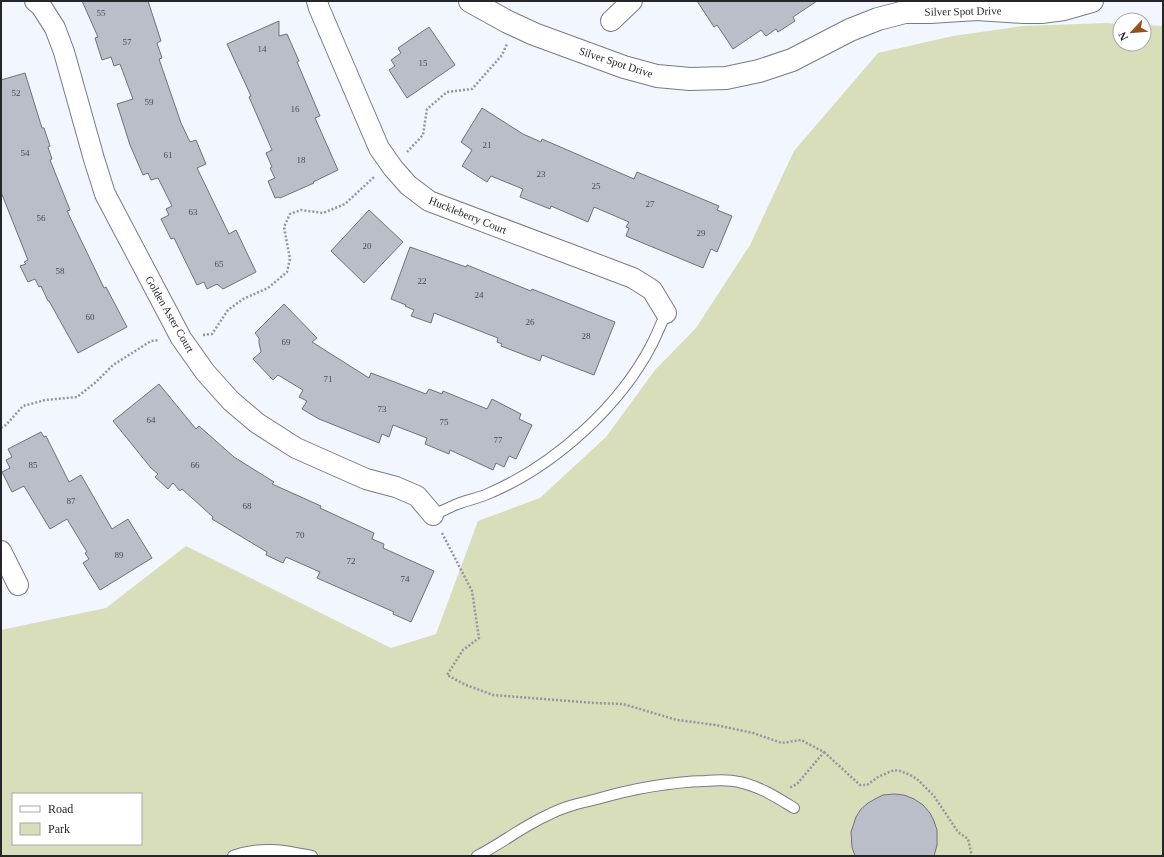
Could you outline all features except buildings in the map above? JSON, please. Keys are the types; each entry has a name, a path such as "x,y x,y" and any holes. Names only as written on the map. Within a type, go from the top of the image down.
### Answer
{"street":[{"name":"Golden Aster Court","path":"36,1 41,6 55,28 64,52 105,194 181,338 205,372 231,401 257,423 296,448 333,466 417,496 433,515"},
{"name":"Huckleberry Court","path":"318,1 319,8 379,148 390,164 408,185 429,201 633,278 652,290 666,314"},
{"name":"Silver Spot Drive","path":"470,1 534,34 624,67 657,76 690,79 726,78 759,71 792,60 850,30 910,5 930,12 978,9 1041,12 1064,9 1092,1"},
{"path":"611,21 632,1"},
{"path":"1,551 18,585"}],"lane":[{"path":"433,515 492,492 525,476 556,455 585,431 613,401 635,373 652,344 666,314"},
{"path":"476,856 487,851 548,814 572,805 642,788 695,781 737,781 754,786 794,808"},
{"path":"233,856 246,851 265,849 312,856"}],"path":[{"path":"1,428 6,425 23,406 45,400 77,397 96,382 113,365 151,341 212,334 228,310 243,299 268,288 287,272 290,259 284,227 290,214 302,210 323,213 345,204 368,182 410,149 423,136 427,109 447,92 472,89 502,55 517,26"},
{"path":"433,515 472,591 479,638 463,650 448,674 466,685 493,695 623,704 677,720 716,725 754,733 782,743 801,740 824,752 860,784 867,785 878,777 894,770 900,771 917,779 934,796 958,832 968,839 972,856"},
{"path":"772,795 797,784 824,752"}],"green space":[{"path":"1107,23 1112,23 1112,52 1152,52 1152,25 1163,26 1163,856 1,856 1,630 106,608 186,546 391,648 436,634 478,521 540,498 606,437 655,370 696,328 750,245 794,151 878,53 953,36 1023,26"}]}
